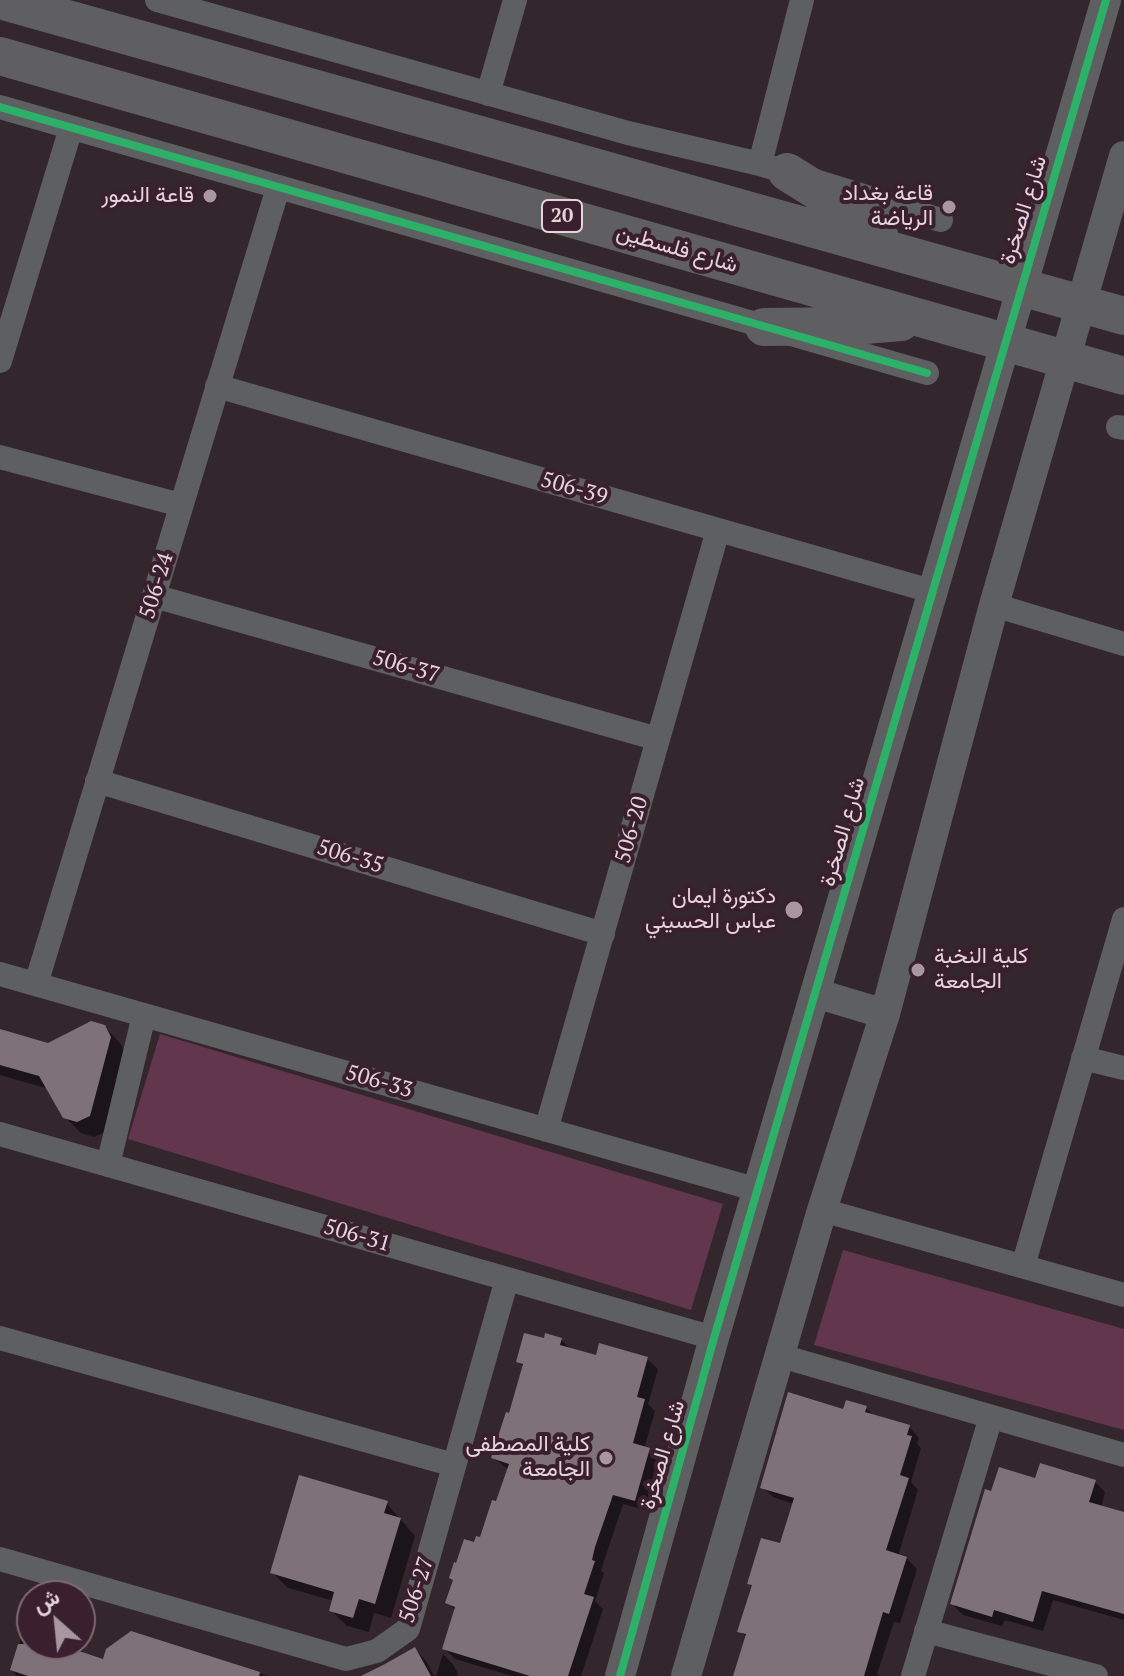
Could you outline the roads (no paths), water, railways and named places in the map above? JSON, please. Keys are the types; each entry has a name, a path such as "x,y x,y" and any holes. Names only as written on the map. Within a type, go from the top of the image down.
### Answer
{"main road":[{"path":"0,0 1124,316"},
{"name":"شارع فلسطين","path":"0,56 1124,376"},
{"path":"774,168 824,195 892,249"},
{"path":"764,327 853,326 923,319"}],"street":[{"path":"157,0 218,8 488,94 628,133 774,168 941,220"},
{"path":"488,94 515,0"},
{"path":"774,168 802,0"},
{"name":"شارع الصخرة","path":"620,1676 714,1338 1106,0"},
{"path":"0,107 927,373"},
{"path":"0,361 6,318 71,128"},
{"path":"686,1676 822,1210 885,1014 994,605 1124,156"},
{"name":"506-24","path":"36,984 278,188"},
{"name":"506-39","path":"217,386 931,591"},
{"path":"0,457 181,505"},
{"name":"506-20","path":"546,1130 718,530"},
{"name":"506-37","path":"154,596 658,739"},
{"path":"994,605 1124,644"},
{"name":"506-35","path":"97,781 603,934"},
{"path":"1023,1266 1124,919"},
{"name":"506-33","path":"0,974 758,1190"},
{"path":"815,993 885,1014"},
{"path":"108,1165 144,1015"},
{"path":"1083,1058 1124,1068"},
{"name":"506-31","path":"0,1134 714,1338"},
{"path":"822,1210 1124,1295"},
{"name":"506-27","path":"0,1559 346,1659 377,1651 408,1629 507,1279"},
{"path":"0,1338 454,1465"},
{"path":"781,1356 1124,1455"},
{"path":"913,1676 991,1417"},
{"path":"926,1631 1096,1676"}],"place":[{"name":"قاعة النمور","path":"210,196"},
{"name":"قاعة بغداد الرياضة","path":"949,207"},
{"name":"دكتورة ايمان عباس الحسيني","path":"794,910"},
{"name":"كلية النخبة الجامعة","path":"918,970"},
{"name":"كلية المصطفى الجامعة","path":"606,1458"}]}
